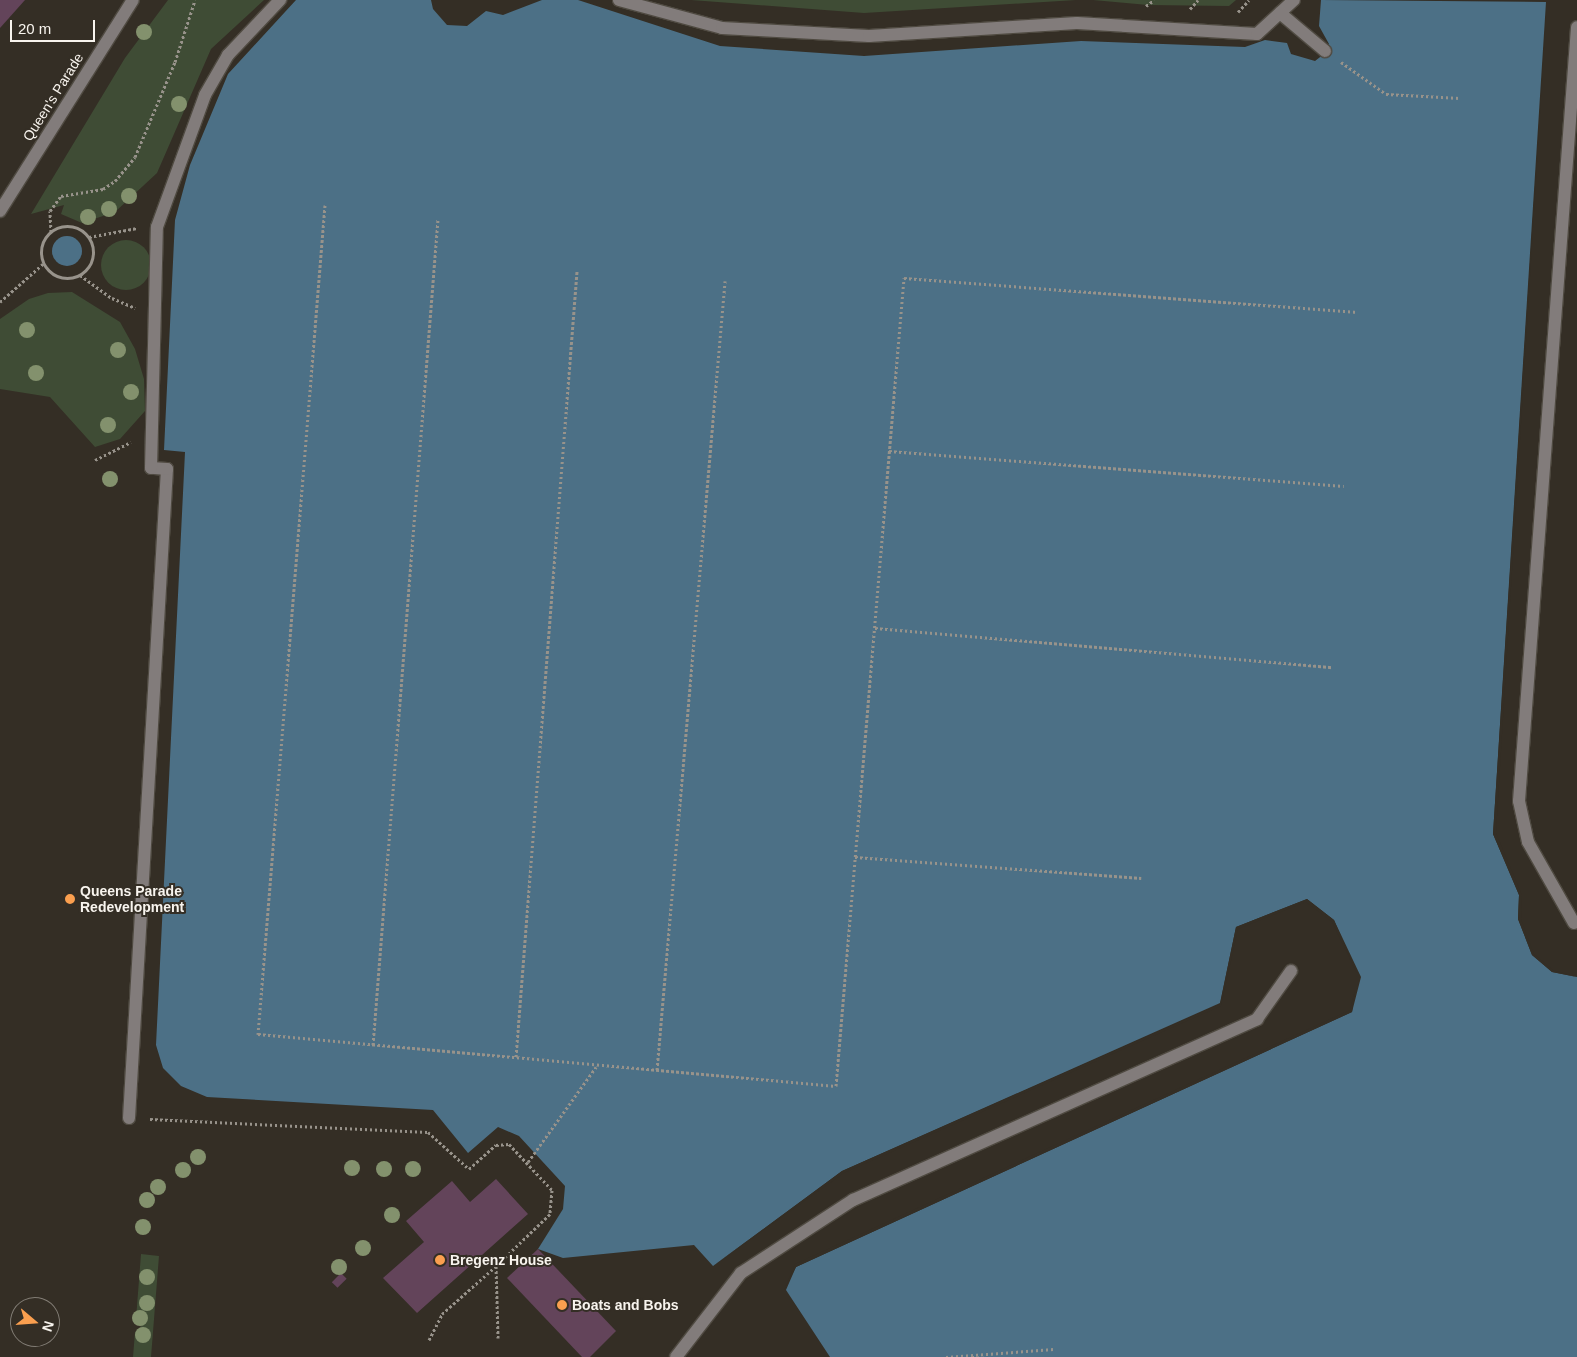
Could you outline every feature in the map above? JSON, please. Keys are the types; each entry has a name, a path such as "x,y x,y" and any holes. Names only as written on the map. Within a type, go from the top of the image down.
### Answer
{"street":[{"name":"Queen's Parade","path":"0,212 133,0"},
{"path":"129,1118 167,469 151,468 157,227 205,95 228,56 280,0"},
{"path":"618,0 722,28 869,36 1077,23 1257,34 1294,0"},
{"path":"1280,13 1325,51"},
{"path":"1574,923 1528,842 1519,801 1577,27"},
{"path":"676,1357 741,1273 853,1200 1257,1019 1290,971"}],"path":[{"path":"50,232 66,226 83,231 89,237 93,254 92,262 80,275 72,278 56,276 44,263 42,246 50,232 50,211 61,196 103,189 115,181 135,157 176,62 195,0"},
{"path":"1325,51 1386,94 1460,98"},
{"path":"325,205 258,1034 596,1066 836,1086 904,278 1358,312"},
{"path":"374,1044 438,219"},
{"path":"89,237 117,230 157,227"},
{"path":"0,302 44,263"},
{"path":"516,1057 578,271"},
{"path":"80,275 112,298 155,316"},
{"path":"656,1070 725,281"},
{"path":"95,460 152,432"},
{"path":"889,451 1344,486"},
{"path":"875,628 1332,667"},
{"path":"855,857 1141,878"},
{"path":"528,1162 596,1066"},
{"path":"129,1118 428,1132 469,1169 496,1145 509,1144 528,1162 552,1190 550,1214 442,1314 429,1340"},
{"path":"496,1266 498,1338"},
{"path":"946,1357 1054,1349"}],"green space":[{"path":"168,0 264,0 211,49 157,173 115,212 82,223 61,214 64,205 31,214 125,58"},
{"path":"691,0 1076,0 864,13"},
{"path":"1093,0 1236,0 1229,6 1148,5"},
{"path":"121,240 131,240 144,247 151,260 151,270 144,283 131,290 121,290 112,286 105,279 101,270 101,260 105,251 112,244"},
{"path":"72,292 120,322 135,349 144,379 145,411 120,439 95,447 50,397 0,389 0,319 29,299 48,293"},
{"path":"141,1254 159,1256 151,1357 133,1357 135,1332 140,1332 141,1320 136,1319"}],"water":[{"path":"296,0 431,0 433,9 447,25 467,26 486,11 503,15 542,0 578,0 720,46 864,56 1081,41 1245,47 1265,40 1287,43 1291,54 1315,61 1324,54 1329,44 1319,26 1321,0 1546,2 1493,834 1519,895 1518,919 1532,955 1552,972 1577,977 1577,1357 830,1357 786,1290 796,1267 1352,1012 1361,977 1334,920 1307,899 1236,927 1220,1003 842,1171 713,1266 694,1245 563,1258 538,1249 563,1209 565,1186 519,1136 498,1127 468,1153 433,1110 207,1097 181,1086 163,1068 156,1045 185,452 164,450 175,220 190,165 228,74"},
{"path":"67,236 78,240 82,251 78,262 67,266 56,262 52,251 56,240"}],"pier":[{"path":"1547,0 1496,833 1522,895 1521,919 1534,954 1553,970 1577,977 1552,972 1532,955 1518,919 1519,895 1493,834"},
{"path":"1307,899 1334,920 1357,974 1332,922 1306,902 1238,929 1221,1006 844,1173 713,1266 842,1171 1220,1004 1236,927"},
{"path":"1355,990 1352,1012 796,1267 784,1290 795,1264 1350,1010"}],"building":[{"path":"0,0 25,0 0,28"},
{"name":"Bregenz House","path":"496,1179 528,1214 417,1313 383,1278 424,1242 406,1221 452,1181 470,1202"},
{"name":"Boats and Bobs","path":"538,1249 616,1331 590,1357 582,1357 507,1278"},
{"path":"341,1273 347,1279 337,1288 332,1282"}],"place":[{"name":"Queens Parade Redevelopment","path":"70,899"},
{"name":"Bregenz House","path":"440,1260"},
{"name":"Boats and Bobs","path":"562,1305"}]}
